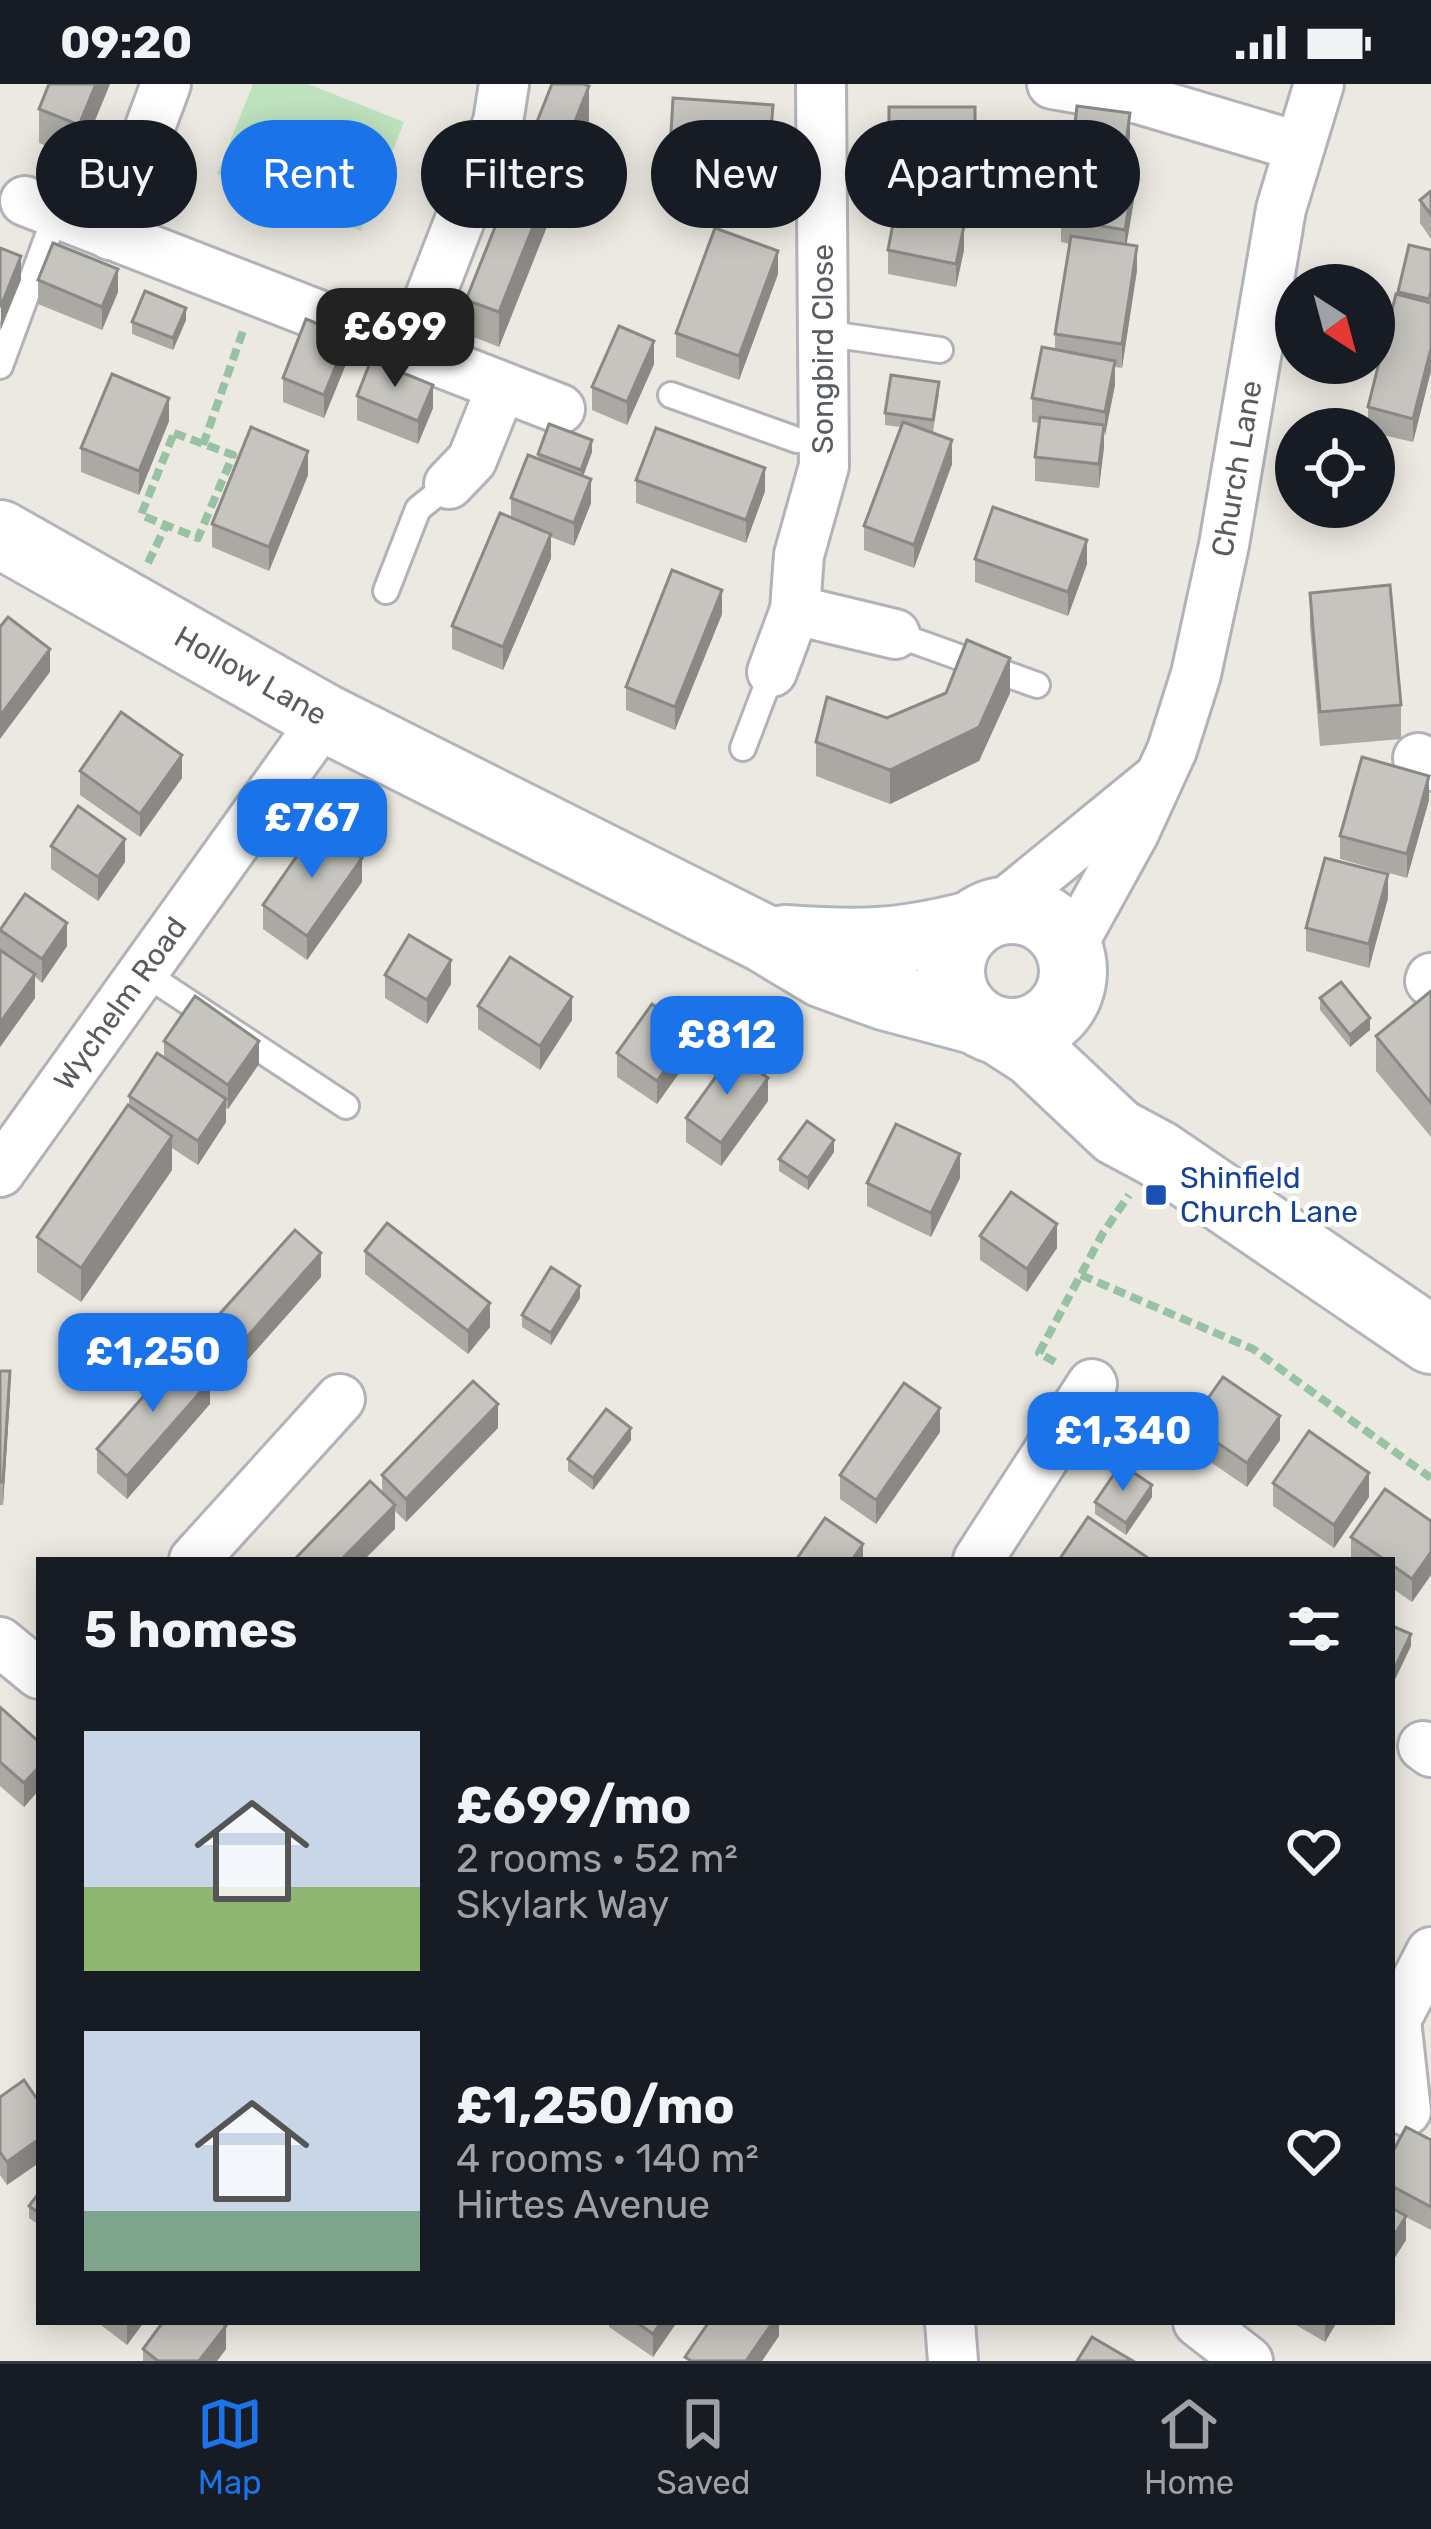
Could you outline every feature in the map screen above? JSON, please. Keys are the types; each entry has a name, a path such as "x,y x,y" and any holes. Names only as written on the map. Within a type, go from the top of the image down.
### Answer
{"main road":[{"name":"Hollow Lane","path":"0,534 325,718 763,938 823,974 986,1025 1034,1054 1117,1132 1146,1171 1431,1340"},
{"path":"1017,910 1040,916 1058,930 1071,968 1061,1008 1044,1023 1022,1031 986,1025 957,999 950,973 955,947 982,919 1017,910"},
{"name":"Hollow Lane","path":"763,938 866,945 908,941 982,919"},
{"name":"Hollow Lane","path":"1071,968 1096,1055 1146,1171"}],"street":[{"path":"110,235 166,84"},
{"path":"410,348 498,122 504,84"},
{"name":"Songbird Close","path":"772,672 796,610 800,555 824,466 821,84"},
{"path":"1052,84 1141,91 1297,146"},
{"name":"Church Lane","path":"1071,968 1172,750 1208,624 1281,208 1319,84"},
{"path":"27,202 560,409"},
{"path":"449,484 472,460 501,388"},
{"path":"796,610 895,634"},
{"name":"Wychelm Road","path":"0,1172 325,718"},
{"name":"Church Lane","path":"982,919 1157,778"},
{"path":"979,1557 1092,1384"},
{"path":"197,1557 340,1399"},
{"path":"0,1642 36,1672"},
{"path":"1410,2113 1396,2020 1431,1952"},
{"path":"950,2325 953,2361"},
{"path":"1202,2325 1249,2361"}],"lane":[{"path":"0,366 27,202"},
{"path":"823,333 940,350"},
{"path":"671,395 797,440 824,440"},
{"path":"386,591 418,509 449,484"},
{"path":"895,634 1037,685"},
{"name":"Songbird Close","path":"742,748 772,672"},
{"path":"141,971 346,1106"}],"path":[{"path":"203,445 246,320"},
{"path":"173,433 233,455 197,538 166,524 141,515 173,433"},
{"path":"142,575 166,524"},
{"path":"1092,1384 1039,1353 1146,1171"},
{"path":"1081,1275 1253,1349 1431,1478"}],"green space":[{"path":"253,84 308,84 404,122 397,140 397,120 239,120"}],"building":[{"path":"49,84 96,84 81,120 66,120 39,109"},
{"path":"552,84 589,86 575,120 538,120"},
{"path":"673,98 773,105 772,120 672,120"},
{"path":"1077,106 1130,113 1129,120 1075,120"},
{"path":"889,107 975,107 975,120 889,120"},
{"path":"1431,191 1431,215 1420,200"},
{"path":"495,228 532,228 499,312 466,300"},
{"path":"715,228 778,251 739,356 676,333"},
{"path":"892,228 964,228 956,264 888,250"},
{"path":"1071,236 1137,246 1122,344 1055,334"},
{"path":"53,243 118,269 102,307 38,280"},
{"path":"1409,245 1431,250 1429,299 1398,292"},
{"path":"0,248 21,256 1,306 0,305"},
{"path":"145,291 186,308 173,338 132,322"},
{"path":"1396,294 1431,303 1431,348 1413,419 1395,414 1395,408 1368,407 1374,384 1395,384"},
{"path":"306,319 348,336 324,395 283,378"},
{"path":"619,326 654,341 627,402 592,387"},
{"path":"1042,347 1115,361 1105,412 1032,398"},
{"path":"371,360 433,385 418,421 357,396"},
{"path":"112,374 169,398 139,471 81,448"},
{"path":"891,375 939,382 933,420 885,413"},
{"path":"1040,417 1104,425 1099,464 1035,457"},
{"path":"903,422 952,440 914,545 864,526"},
{"path":"549,424 592,440 581,470 538,454"},
{"path":"251,427 308,451 269,547 212,524"},
{"path":"656,428 765,468 746,520 636,480"},
{"path":"528,455 591,479 574,523 511,498"},
{"path":"993,507 1087,540 1068,592 975,559"},
{"path":"500,513 551,534 503,647 452,626"},
{"path":"672,570 722,590 675,707 626,687"},
{"path":"1390,585 1401,705 1320,712 1310,593"},
{"path":"8,617 50,649 0,716 0,627"},
{"path":"967,640 1010,658 979,727 890,770 816,742 827,697 887,718 946,693"},
{"path":"121,712 182,755 140,814 80,771"},
{"path":"1362,757 1429,776 1407,854 1340,836"},
{"path":"78,806 125,839 98,877 51,846"},
{"path":"317,827 362,858 307,936 263,905"},
{"path":"1325,858 1388,874 1369,944 1306,928"},
{"path":"25,894 67,923 42,959 0,930"},
{"path":"409,935 451,960 427,1000 385,975"},
{"path":"0,950 35,974 0,1023"},
{"path":"510,957 572,997 540,1046 478,1006"},
{"path":"1341,982 1370,1018 1350,1035 1320,998"},
{"path":"1431,991 1431,1103 1376,1036"},
{"path":"195,996 259,1041 228,1085 164,1041"},
{"path":"652,1004 692,1032 657,1081 617,1053"},
{"path":"157,1053 226,1099 198,1141 129,1096"},
{"path":"733,1053 768,1078 721,1143 686,1118"},
{"path":"128,1105 172,1136 81,1268 37,1237"},
{"path":"807,1121 834,1140 808,1178 779,1159"},
{"path":"896,1124 960,1154 931,1213 867,1183"},
{"path":"1011,1192 1057,1224 1027,1269 980,1236"},
{"path":"387,1223 490,1303 468,1331 365,1251"},
{"path":"295,1230 321,1253 225,1362 198,1338"},
{"path":"551,1267 580,1286 551,1333 522,1315"},
{"path":"180,1355 210,1381 127,1476 97,1449"},
{"path":"0,1371 10,1371 3,1482 0,1482"},
{"path":"1223,1377 1280,1416 1247,1463 1190,1424"},
{"path":"473,1381 498,1404 406,1499 382,1475"},
{"path":"904,1383 940,1408 876,1500 840,1475"},
{"path":"606,1409 631,1428 593,1478 568,1459"},
{"path":"1309,1431 1369,1473 1334,1525 1273,1483"},
{"path":"1121,1464 1152,1485 1126,1523 1095,1502"},
{"path":"370,1481 395,1505 344,1557 297,1557"},
{"path":"1385,1489 1431,1521 1431,1552 1412,1579 1395,1567 1395,1557 1381,1557 1351,1537"},
{"path":"1088,1517 1147,1557 1061,1557"},
{"path":"825,1518 863,1544 854,1557 798,1557"},
{"path":"1395,1627 1411,1634 1395,1668"},
{"path":"0,1707 36,1739 36,1770 24,1783 0,1762"},
{"path":"24,2080 36,2098 36,2141 7,2162 0,2152 0,2097"},
{"path":"1406,2127 1431,2140 1431,2207 1395,2188 1395,2147"},
{"path":"1395,2210 1406,2216 1395,2234"},
{"path":"161,2325 226,2326 199,2361 158,2361 143,2349"},
{"path":"707,2325 771,2325 746,2361 685,2357"},
{"path":"1092,2337 1133,2361 1077,2361"}],"place":[{"name":"Shinfield Church Lane","path":"1156,1195"}]}
